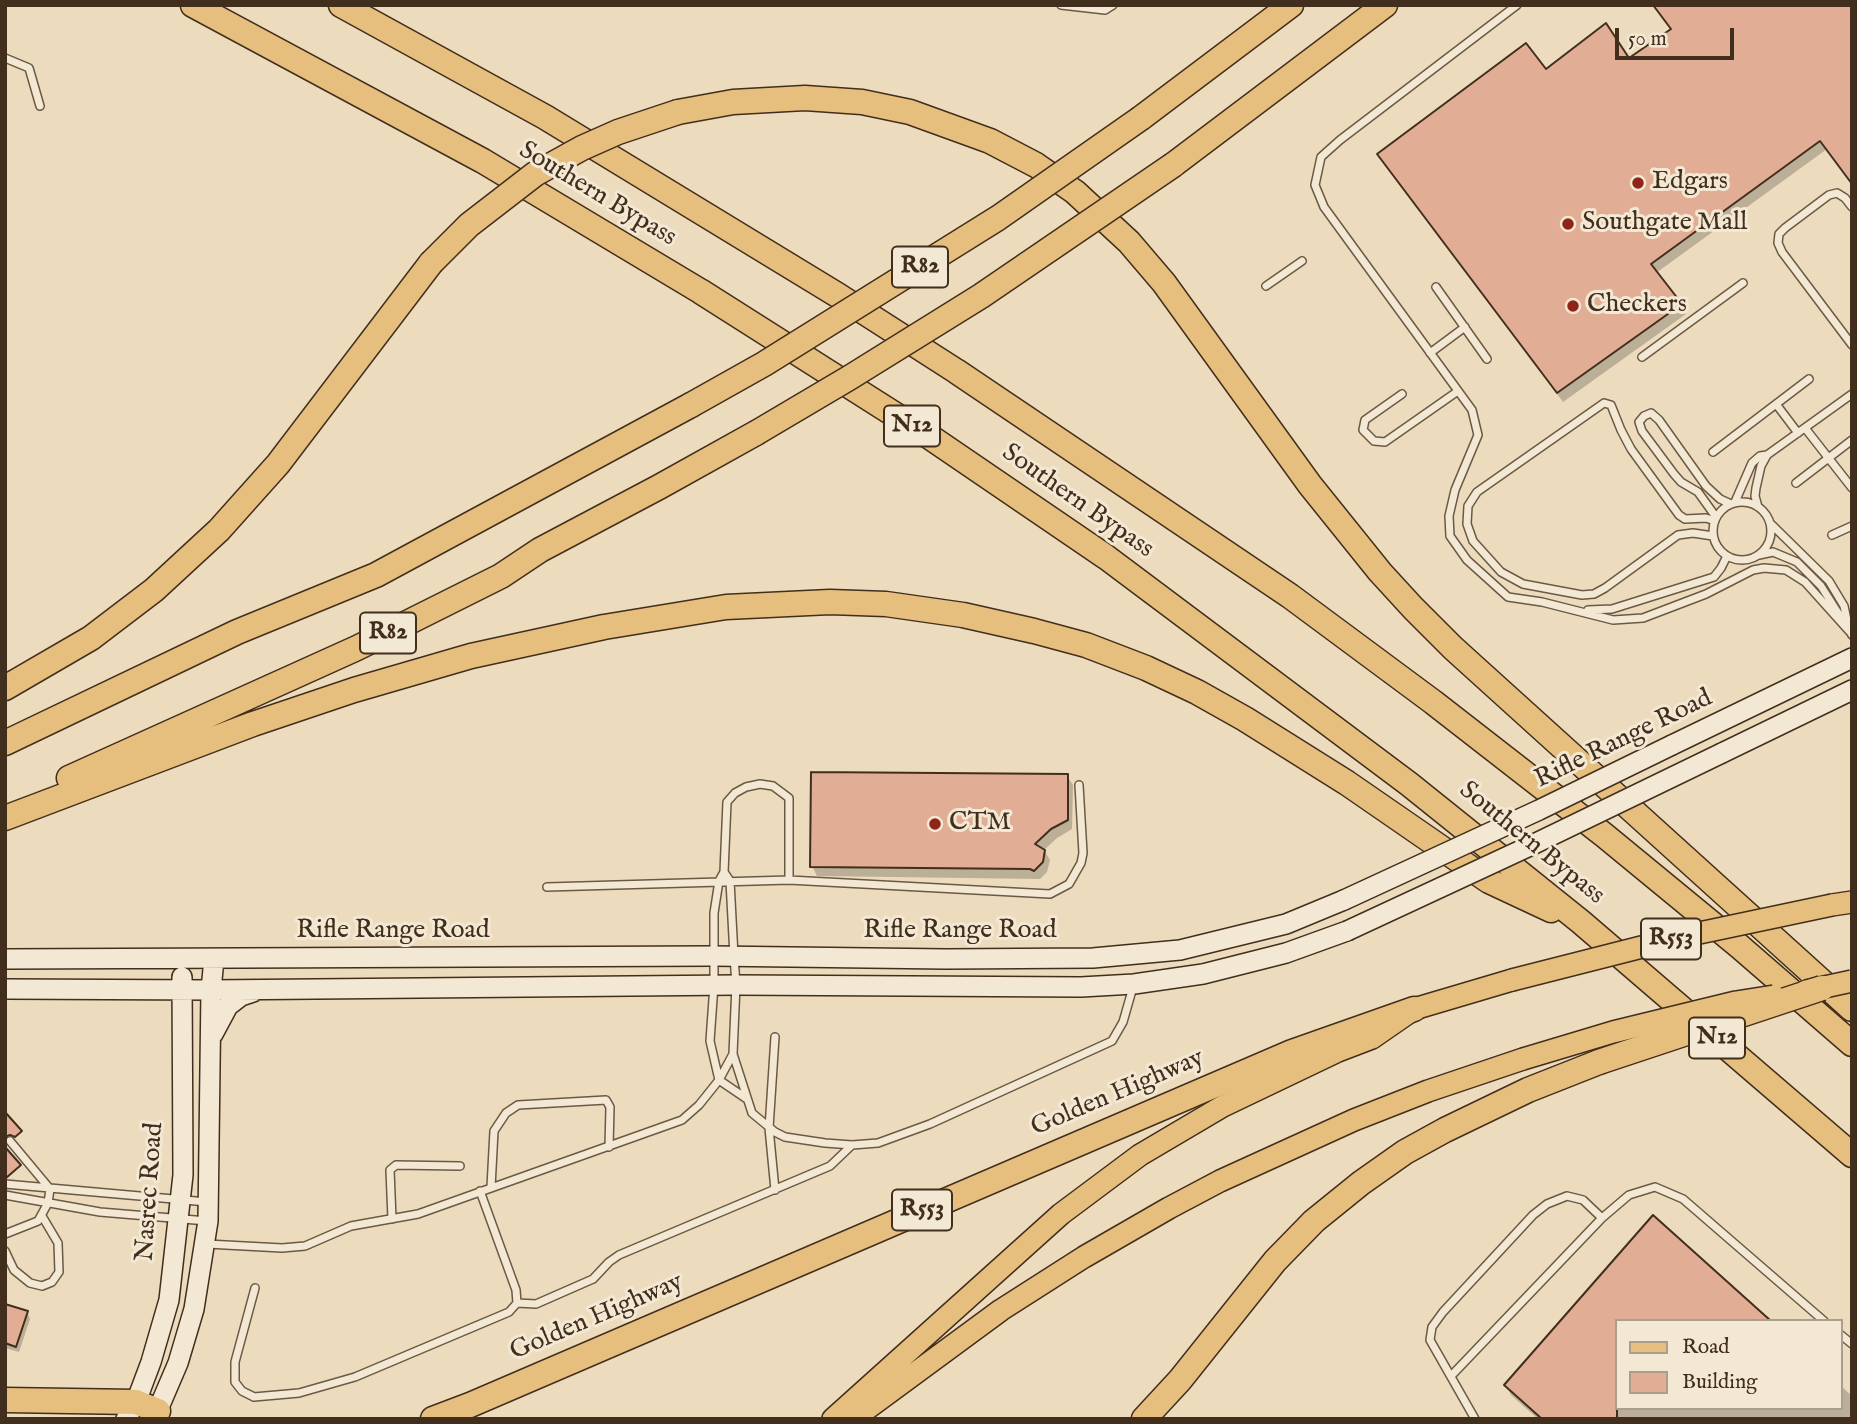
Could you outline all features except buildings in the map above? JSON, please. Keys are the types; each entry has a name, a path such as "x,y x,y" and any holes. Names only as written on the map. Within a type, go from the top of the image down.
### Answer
{"highway":[{"name":"Southern Bypass","path":"193,5 483,161 700,291 930,437 1139,581 1409,784 1581,922 1852,1155"},
{"name":"Southern Bypass","path":"341,5 545,117 839,296 967,378 1290,596 1433,702 1604,835 1740,946 1852,1044"},
{"name":"R82","path":"5,743 237,632 376,575 764,364 965,239 1141,118 1292,5"},
{"name":"R82","path":"5,806 369,642 501,576 540,550 756,433 981,296 1173,166 1385,5"},
{"path":"5,688 91,638 154,590 219,530 278,464 431,263 469,225 535,174 594,142 678,112 733,102 805,98 862,102 930,118 990,141 1036,165 1075,191 1129,242 1164,283 1310,485 1413,608 1514,704 1852,1009"},
{"path":"5,818 253,724 354,690 471,656 604,627 726,607 830,602 886,604 963,615 1034,631 1086,645 1146,668 1197,692 1297,750 1489,881 1581,922"},
{"path":"1144,1419 1180,1380 1275,1261 1314,1221 1405,1152 1528,1090 1599,1062 1822,988"},
{"name":"Golden Highway","path":"433,1419 1292,1052 1414,1009"},
{"path":"5,1400 143,1413"}],"main road":[{"name":"Rifle Range Road","path":"5,959 713,956 1093,958 1180,950 1286,924 1343,900 1527,816 1852,658"},
{"name":"Rifle Range Road","path":"5,989 260,990 714,985 1081,987 1134,984 1203,974 1286,953 1347,931 1848,692"},
{"name":"Golden Highway","path":"1414,1009 1512,980 1685,936 1842,903"},
{"name":"Nasrec Road","path":"143,1413 151,1362 169,1300 183,1175 182,960"},
{"name":"Nasrec Road","path":"143,1413 178,1363 194,1309 207,1211 211,990 214,960"},
{"path":"853,1419 1001,1310 1084,1257 1220,1181 1354,1120 1428,1091 1613,1032 1736,1002 1852,981"},
{"path":"144,989 168,1007 182,1054"},
{"path":"210,1041 228,1006 241,996 260,990"},
{"path":"833,1419 1061,1214 1140,1155 1223,1106 1372,1038 1414,1009"}],"lane":[{"path":"1061,5 1105,10 1113,5"},
{"path":"1517,5 1340,140 1321,158 1315,186 1324,208 1472,410 1478,435 1455,490 1449,516 1450,536 1467,559 1508,597 1613,620 1643,618 1706,594 1752,570 1786,570 1805,582 1850,633"},
{"path":"5,58 29,68 40,106"},
{"path":"1852,207 1837,193 1829,195 1785,228 1779,234 1778,243 1852,345"},
{"path":"1266,286 1302,261"},
{"path":"1643,357 1743,283"},
{"path":"1436,287 1487,359"},
{"path":"1430,353 1465,327"},
{"path":"1713,452 1809,379"},
{"path":"1402,394 1365,420 1363,430 1374,441 1385,442 1458,391"},
{"path":"1850,633 1844,606 1829,580 1784,539 1759,507 1755,496 1761,466 1767,455 1852,394"},
{"path":"1713,536 1693,533 1678,535 1605,588 1594,594 1582,595 1523,584 1501,572 1473,541 1467,524 1468,506 1477,492 1604,403 1611,405 1631,449 1679,515 1685,519 1715,519 1733,503 1752,463 1760,456 1767,455"},
{"path":"1776,404 1829,457 1852,488"},
{"path":"1752,570 1741,561 1727,556 1716,546 1713,536 1715,519 1698,492 1681,482 1674,474 1642,431 1639,422 1651,413 1659,420 1706,486 1720,499 1733,503 1750,503 1759,507"},
{"path":"1796,483 1852,440"},
{"path":"1758,555 1770,541 1770,522"},
{"path":"1832,534 1852,526"},
{"path":"1741,561 1773,552 1797,562 1821,586 1850,633"},
{"path":"1580,611 1612,609 1714,577 1727,556"},
{"path":"547,887 789,880 1050,894 1069,884 1081,863 1083,853 1079,785"},
{"path":"747,1099 719,1080 710,1041 714,985 714,913 719,881 724,872 727,802 746,786 774,786 784,792 790,803 789,880"},
{"path":"724,872 730,881 736,985 733,1054 752,1113 785,1138 852,1145 878,1143 930,1124 1111,1041 1123,1023 1134,984"},
{"path":"775,1037 769,1128 775,1190"},
{"path":"204,1243 282,1248 305,1246 351,1226 418,1214 610,1147 682,1120 699,1105 719,1080 733,1054"},
{"path":"491,1187 494,1131 506,1113 518,1105 606,1100 610,1107 610,1147"},
{"path":"5,1234 32,1224 41,1216 48,1203 50,1189 10,1141"},
{"path":"517,1303 536,1304 582,1284 597,1276 619,1255 830,1166 852,1145"},
{"path":"392,1219 390,1170 396,1166 460,1166"},
{"path":"6,1183 180,1199 207,1211"},
{"path":"1452,1375 1602,1218 1629,1195 1655,1187 1683,1199 1822,1319"},
{"path":"255,1288 235,1362 235,1382 243,1391 254,1397 299,1393 355,1377 509,1312 517,1303 516,1290 481,1191"},
{"path":"5,1195 100,1212 177,1220 207,1211"},
{"path":"1475,1419 1430,1340 1432,1327 1533,1215 1547,1204 1567,1196 1583,1200 1602,1218"},
{"path":"5,1251 14,1270 30,1283 42,1286 52,1282 59,1272 58,1243 41,1216"}],"place":[{"name":"Edgars","path":"1638,183"},
{"name":"Southgate Mall","path":"1568,224"},
{"name":"Checkers","path":"1573,306"},
{"name":"CTM","path":"935,824"}]}
